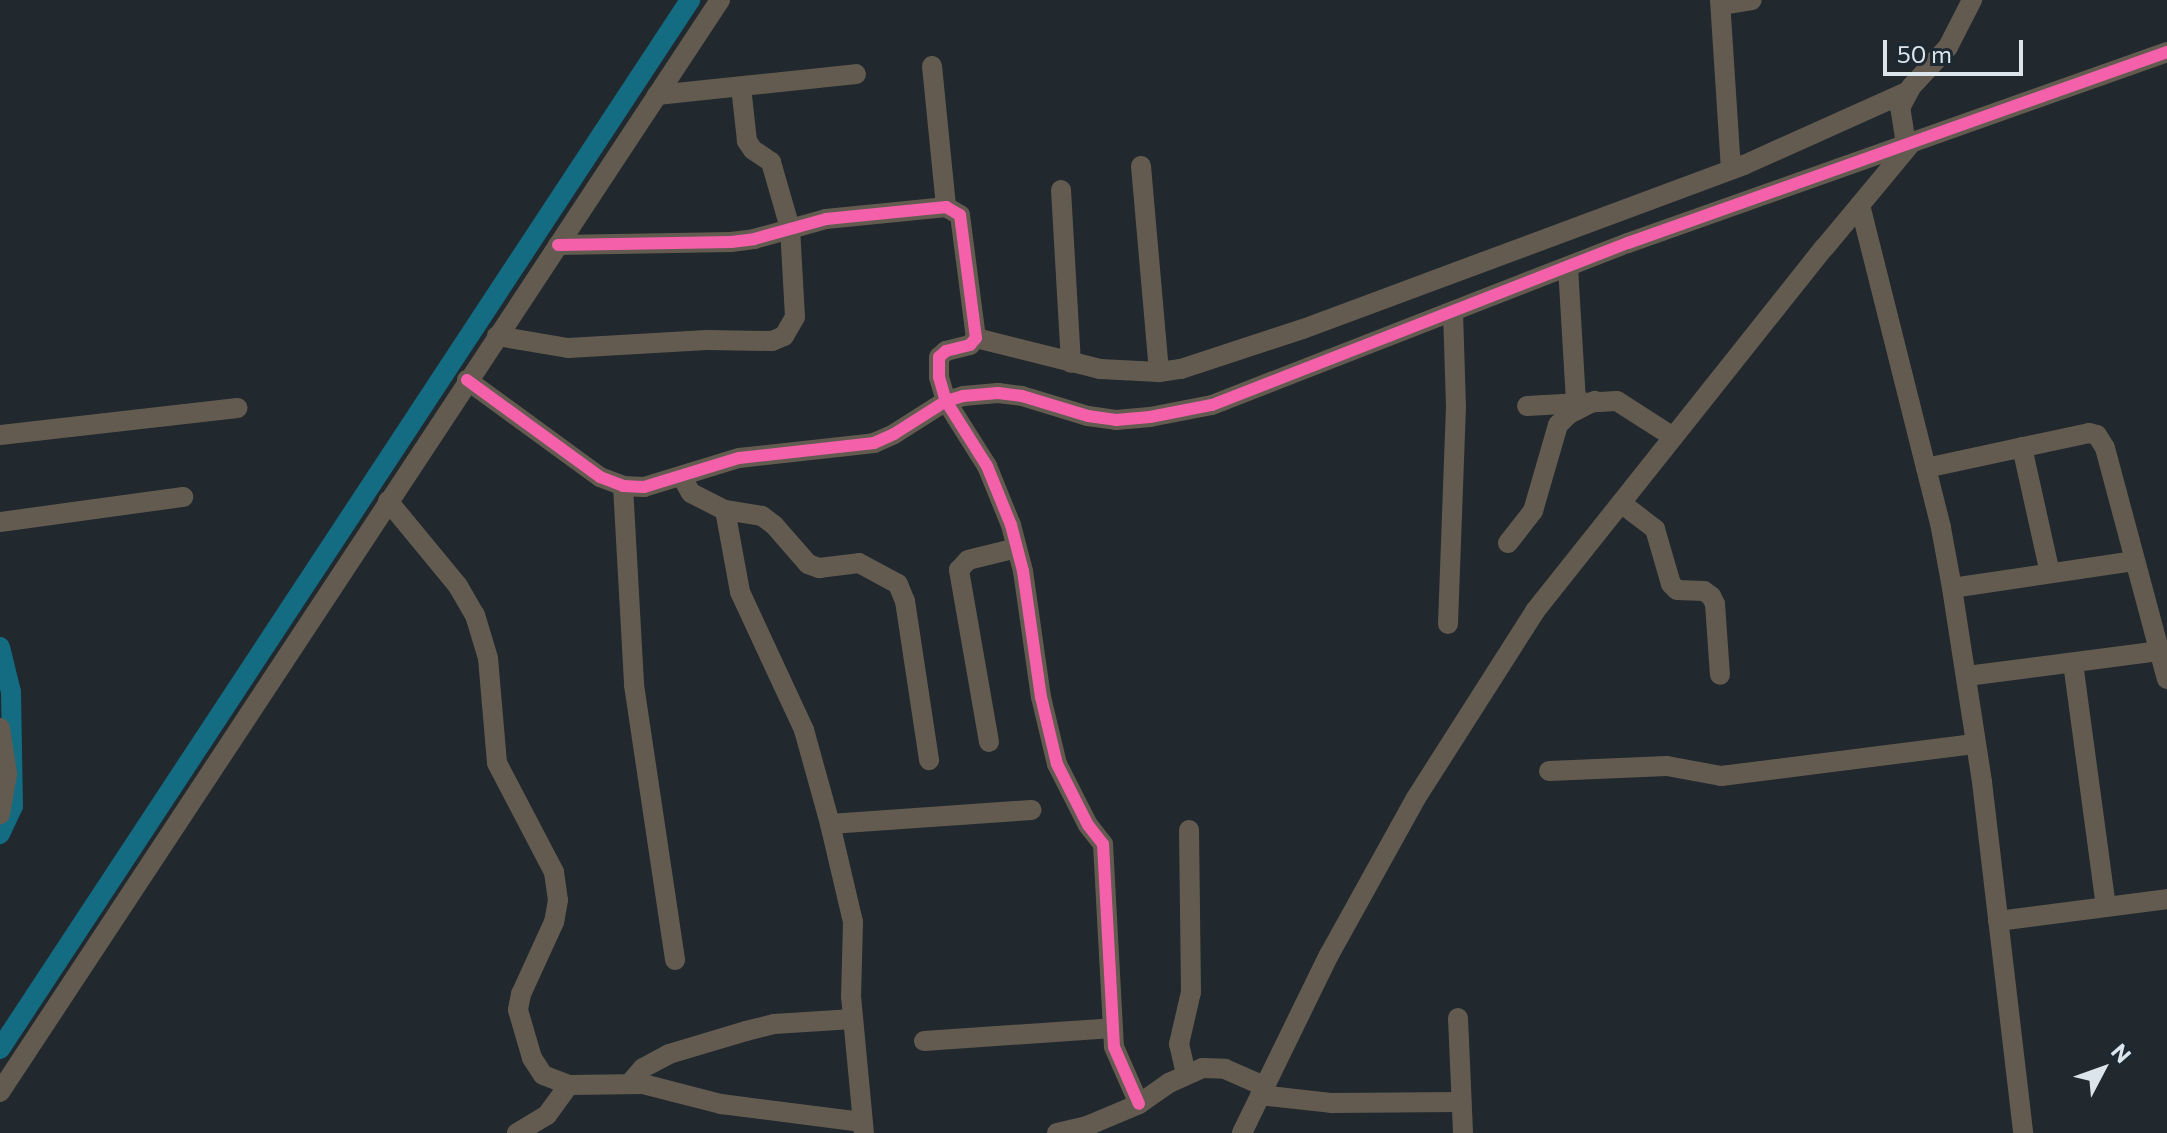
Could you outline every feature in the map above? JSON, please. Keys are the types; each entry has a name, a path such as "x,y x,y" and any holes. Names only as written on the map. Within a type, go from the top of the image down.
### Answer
{"street":[{"path":"0,1092 720,0"},
{"path":"1731,170 1721,3 1752,0"},
{"path":"976,338 1071,363 1159,372 1181,369 1303,329 1731,170 1904,100 1948,47 1972,0"},
{"path":"467,380 600,477 623,486 644,487 739,458 874,443 894,434 943,390 1022,396 1088,416 1116,420 1150,417 1212,405 1568,267 1908,141 2167,52"},
{"path":"932,66 946,207"},
{"path":"657,95 856,74"},
{"path":"497,336 568,348 707,340 772,341 784,336 795,317 790,228 771,162 753,150 747,141 741,87"},
{"path":"1242,1133 1329,955 1416,798 1535,611 1908,141 1904,100"},
{"path":"1141,166 1159,372"},
{"path":"1061,190 1071,363"},
{"path":"1860,205 1926,468 1952,588 1967,676 2023,1133"},
{"path":"558,245 731,242 826,219 946,207 960,215 976,338 970,345 939,357 943,390 987,466 1017,548 1041,697 1057,764 1088,825 1103,844 1113,1028 1119,1065 1139,1104"},
{"path":"1568,267 1585,402"},
{"path":"1448,624 1456,421 1453,312"},
{"path":"1527,406 1585,402 1625,404 1673,437"},
{"path":"1508,543 1533,511 1558,425 1585,402"},
{"path":"0,435 237,408"},
{"path":"1926,468 2089,433 2097,435 2105,448 2167,679"},
{"path":"2022,447 2050,573"},
{"path":"682,477 691,493 725,510 762,516 774,525 808,564 819,568 859,563 898,584 905,601 929,760"},
{"path":"623,486 634,685 675,960"},
{"path":"0,522 183,497"},
{"path":"388,501 458,586 484,635 497,763 554,872 558,900 554,922 521,994 518,1010 532,1058 543,1075 569,1085 630,1083 721,1104 863,1128 853,1019 853,922 804,730 740,592 725,510"},
{"path":"1621,503 1655,529 1671,584 1677,590 1704,591 1711,596 1715,604 1720,675"},
{"path":"989,742 959,570 968,560 1017,548"},
{"path":"1952,588 2135,561"},
{"path":"1967,676 2160,651"},
{"path":"2073,663 2106,907"},
{"path":"0,728 7,774 0,814"},
{"path":"1549,771 1667,766 1721,776 1974,744"},
{"path":"830,824 1032,810"},
{"path":"1186,1074 1179,1044 1191,982 1189,830"},
{"path":"1998,921 2167,899"},
{"path":"1458,1018 1463,1133"},
{"path":"630,1083 643,1068 669,1054 746,1031 774,1024 853,1019"},
{"path":"924,1041 1113,1028"},
{"path":"1057,1133 1087,1126 1139,1104 1186,1074 1202,1068 1225,1069 1262,1090 1331,1103 1460,1102"},
{"path":"517,1133 547,1115 569,1085"}],"waterway":[{"path":"0,1049 690,0"},
{"path":"0,647 11,692 13,806 0,834"}],"cycle path":[{"path":"467,380 600,477 623,486 644,487 739,458 874,443 946,401 963,396 998,393 1022,396 1088,416 1116,420 1150,417 1212,405 1628,243 2167,52"},
{"path":"558,245 731,242 754,239 826,219 946,207 960,215 976,338 970,345 946,351 939,357 939,377 946,401 987,466 1011,525 1023,571 1041,697 1057,764 1088,825 1103,844 1114,1047 1139,1104"}]}
